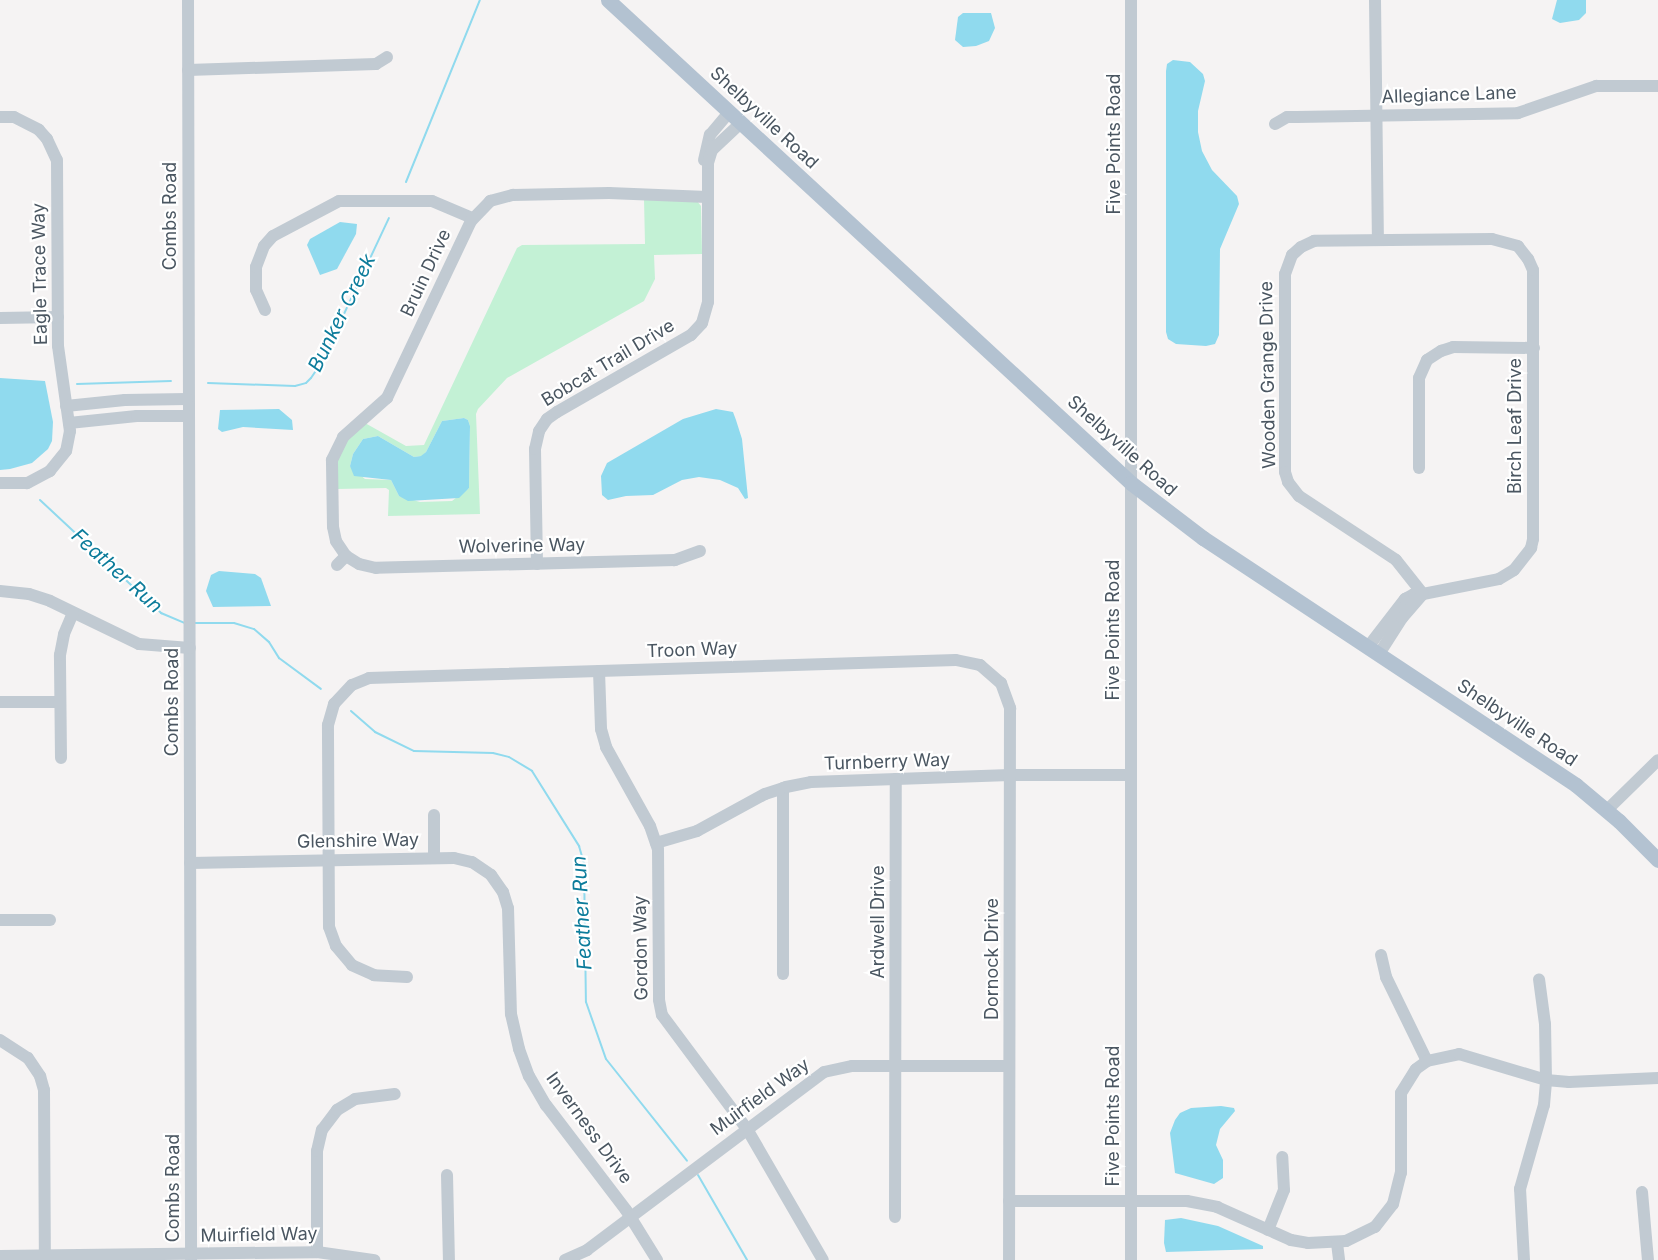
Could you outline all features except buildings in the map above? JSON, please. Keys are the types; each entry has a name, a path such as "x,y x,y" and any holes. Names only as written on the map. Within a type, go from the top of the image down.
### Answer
{"main road":[{"name":"Shelbyville Road","path":"608,0 1131,483 1174,518 1558,773 1607,810 1658,860"}],"street":[{"name":"Combs Road","path":"188,0 187,416 190,608 191,1257"},
{"name":"Five Points Road","path":"1131,0 1131,1260"},
{"path":"1375,0 1378,240"},
{"path":"188,70 376,64 387,57"},
{"name":"Allegiance Lane","path":"1275,124 1287,117 1518,113 1596,86 1658,86"},
{"name":"Bobcat Trail Drive","path":"707,197 703,158 705,146 716,127 729,112"},
{"name":"Eagle Trace Way","path":"0,117 14,117 39,130 47,139 57,159 58,346 69,423"},
{"name":"Bobcat Trail Drive","path":"537,564 535,449 539,431 557,412 691,335 702,323 708,302 708,163 712,150 741,123"},
{"name":"Bruin Drive","path":"342,560 333,527 333,460 336,448 343,437 387,398 472,218 490,201 513,195 609,193 707,197"},
{"path":"264,310 256,290 256,267 264,246 273,236 339,201 432,201 472,218"},
{"name":"Birch Leaf Drive","path":"1374,651 1405,599 1414,594 1423,596 1499,579 1522,562 1531,548 1533,539 1533,270 1528,258 1518,246 1492,239 1378,240"},
{"name":"Wooden Grange Drive","path":"1378,240 1314,241 1296,250 1287,262 1285,274 1285,472 1288,482 1299,496 1396,560 1423,596"},
{"path":"0,318 58,317"},
{"path":"1419,468 1419,378 1427,360 1453,347 1534,348"},
{"path":"66,406 125,400 187,399"},
{"path":"0,483 27,483 46,474 59,462 70,438 69,423 137,416 187,416"},
{"name":"Wolverine Way","path":"342,560 376,568 537,564 675,560 700,551"},
{"path":"0,591 36,596 138,644 190,641"},
{"path":"61,758 59,702 61,647 73,612"},
{"name":"Troon Way","path":"407,977 381,976 364,972 352,965 338,949 328,923 327,729 331,710 343,692 358,681 401,677 956,660 983,667"},
{"name":"Dornock Drive","path":"983,667 1001,683 1008,699 1010,775 1009,1260"},
{"name":"Gordon Way","path":"598,671 601,725 606,747 656,843 661,1012 667,1024 747,1129 823,1260"},
{"path":"0,702 59,702"},
{"path":"1607,810 1658,760"},
{"name":"Turnberry Way","path":"656,843 697,831 759,797 783,788 811,782 1010,775 1131,775"},
{"name":"Ardwell Drive","path":"896,779 896,1217"},
{"path":"783,788 783,974"},
{"path":"434,815 434,858"},
{"name":"Glenshire Way","path":"190,863 461,859 482,868 495,880 507,902"},
{"name":"Inverness Drive","path":"507,902 510,1006 524,1063 546,1105 631,1217 657,1260"},
{"path":"0,920 50,920"},
{"path":"1381,955 1386,977 1427,1060"},
{"path":"1524,1260 1520,1189 1544,1105 1546,1080 1545,1024 1539,979"},
{"path":"0,1040 28,1058 40,1076 44,1090 45,1255"},
{"path":"1009,1201 1187,1201 1207,1204 1302,1242 1337,1243 1370,1231 1382,1221 1393,1204 1401,1173 1401,1093 1416,1069 1427,1060 1459,1054 1546,1080 1569,1082 1658,1078"},
{"name":"Muirfield Way","path":"566,1260 587,1250 824,1072 845,1066 1010,1066"},
{"path":"317,1252 317,1151 324,1127 337,1110 355,1099 395,1095"},
{"path":"1268,1230 1284,1190 1282,1157"},
{"path":"447,1175 449,1260"},
{"path":"1642,1192 1648,1260"},
{"path":"1337,1243 1339,1260"},
{"name":"Muirfield Way","path":"0,1256 191,1257 317,1252 374,1260"}],"green space":[{"path":"644,199 697,201 701,206 702,254 654,255 655,279 644,301 507,378 478,409 476,414 480,514 388,516 389,490 386,488 337,489 337,462 342,445 365,423 406,446 424,445 517,248 522,245 645,244","holes":["464,418 468,420 470,426 469,488 452,501 420,502 399,496 391,480 365,479 350,466 353,454 363,439 378,436 414,457 422,456 442,421"]}],"water":[{"path":"1557,0 1586,0 1586,13 1579,20 1560,23 1552,19"},
{"path":"963,13 991,13 995,28 989,41 976,46 963,47 955,40 958,17"},
{"path":"1173,60 1190,62 1203,74 1205,81 1198,111 1198,132 1202,151 1212,170 1237,196 1239,204 1220,249 1219,335 1215,344 1206,346 1176,344 1168,339 1166,332 1166,71 1167,64"},
{"path":"340,222 357,224 356,234 337,269 320,275 307,245 310,239"},
{"path":"0,378 45,381 53,422 52,441 48,449 32,463 0,470"},
{"path":"279,409 292,420 293,430 243,427 222,432 218,429 220,410"},
{"path":"716,409 733,412 736,420 742,439 748,498 745,499 738,488 720,480 699,477 682,480 653,495 626,496 608,500 602,495 601,476 607,463 683,419"},
{"path":"464,418 468,420 470,426 469,488 459,498 408,501 399,496 391,480 354,476 350,466 353,454 363,439 378,436 414,457 421,456 426,452 442,421"},
{"path":"219,571 255,574 261,578 271,606 213,607 206,591 211,575"},
{"path":"1221,1106 1234,1108 1235,1111 1220,1129 1216,1145 1223,1160 1223,1178 1214,1184 1175,1173 1170,1133 1175,1120 1180,1113 1191,1108"},
{"path":"1181,1218 1218,1226 1263,1246 1263,1249 1166,1252 1165,1220"}],"waterway":[{"name":"Bunker Creek","path":"406,182 480,0"},
{"name":"Bunker Creek","path":"208,383 295,386 306,383 321,363 389,218"},
{"name":"Bunker Creek","path":"77,384 171,381"},
{"name":"Feather Run","path":"40,500 161,613 185,623"},
{"name":"Feather Run","path":"194,623 234,623 254,629 269,642 279,658 321,689"},
{"name":"Feather Run","path":"351,711 375,732 414,751 493,753 509,757 532,771 579,846 584,864 586,1002 606,1059 687,1161"},
{"name":"Feather Run","path":"698,1175 747,1260"}]}
